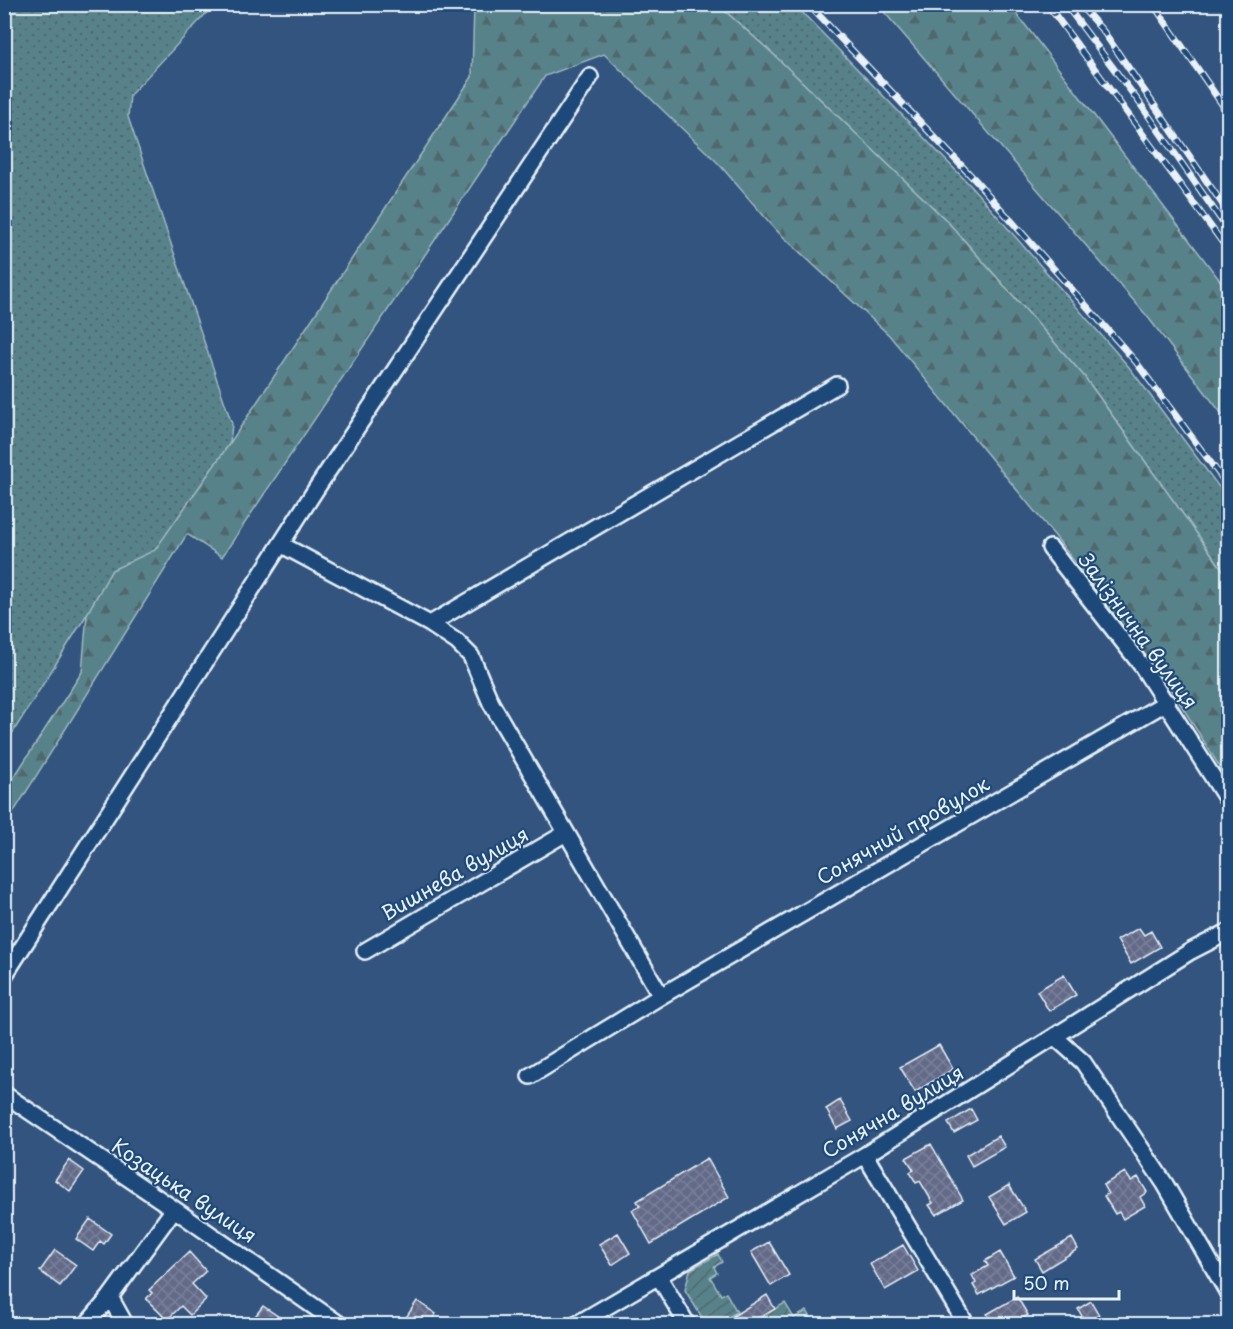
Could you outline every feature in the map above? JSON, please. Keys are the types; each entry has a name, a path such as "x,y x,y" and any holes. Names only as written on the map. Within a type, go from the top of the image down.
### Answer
{"street":[{"path":"4,976 316,489 590,77"},
{"path":"430,624 837,385"},
{"path":"282,545 430,624 457,642 471,656 490,703 661,996"},
{"name":"Залізнична вулиця","path":"1050,548 1142,666 1228,801"},
{"name":"Сонячний провулок","path":"530,1076 661,996 1167,702"},
{"name":"Вишнева вулиця","path":"364,951 566,833"},
{"name":"Сонячна вулиця","path":"577,1324 865,1155 1191,951 1228,932"},
{"path":"1055,1037 1083,1062 1165,1184 1228,1293"},
{"name":"Козацька вулиця","path":"4,1094 339,1324"},
{"path":"865,1155 966,1324"},
{"path":"87,1324 110,1297 174,1209"},
{"path":"659,1277 687,1324"},
{"path":"110,1297 125,1324"}],"green space":[{"path":"5,5 214,5 130,95 128,117 232,424 230,443 155,551 112,570 5,745"},
{"path":"474,5 718,5 771,52 947,221 1084,376 1228,577 1228,780 1176,697 1059,541 889,335 777,231 718,163 604,54 545,76 222,557 187,534 5,826 5,791 82,672 87,614 112,570 155,550 230,443 472,77"},
{"path":"718,5 795,5 971,186 1129,367 1228,499 1228,577 1084,376 947,221 771,52"},
{"path":"878,5 1010,5 1228,291 1228,422 1147,316"},
{"path":"718,1254 722,1262 714,1267 717,1273 710,1277 721,1295 726,1293 737,1312 716,1324 706,1324 685,1290 690,1270"},
{"path":"785,1303 794,1318 807,1311 815,1324 749,1324"}],"building":[{"path":"1139,928 1144,935 1151,931 1160,947 1131,964 1117,940"},
{"path":"1064,975 1076,995 1049,1011 1037,991"},
{"path":"939,1045 953,1069 915,1092 900,1067"},
{"path":"840,1100 852,1121 837,1129 826,1109"},
{"path":"971,1109 977,1120 954,1133 948,1123"},
{"path":"998,1136 1005,1147 972,1166 966,1155"},
{"path":"931,1144 963,1200 936,1215 929,1205 933,1203 920,1181 916,1183 910,1172 914,1170 906,1158"},
{"path":"707,1158 729,1197 651,1244 632,1210 640,1206 637,1201"},
{"path":"69,1160 84,1171 70,1191 55,1180"},
{"path":"1125,1172 1131,1181 1138,1177 1147,1192 1140,1197 1145,1206 1123,1219 1119,1212 1115,1214 1104,1196 1108,1194 1103,1185"},
{"path":"1009,1185 1026,1212 1006,1224 989,1197"},
{"path":"90,1219 111,1234 104,1244 100,1241 93,1251 76,1239"},
{"path":"618,1233 630,1253 612,1265 599,1244"},
{"path":"1072,1238 1078,1249 1042,1271 1035,1259"},
{"path":"769,1242 789,1275 771,1286 751,1252"},
{"path":"903,1245 918,1271 885,1290 870,1264"},
{"path":"55,1250 76,1265 60,1286 40,1271"},
{"path":"189,1252 206,1271 192,1284 206,1299 190,1315 181,1306 167,1320 146,1299 152,1293 149,1290"},
{"path":"1000,1252 1014,1276 979,1295 973,1285 976,1283 972,1275 988,1266 985,1261"},
{"path":"767,1295 775,1309 749,1324 738,1324 733,1316"},
{"path":"1017,1297 1028,1315 1019,1321 1021,1324 993,1324 987,1314"},
{"path":"417,1301 436,1314 429,1324 412,1324 405,1319"},
{"path":"1091,1301 1099,1315 1086,1323 1078,1309"},
{"path":"263,1306 279,1317 273,1324 249,1324"}],"railway":[{"path":"808,4 977,182 1136,362 1228,486"},
{"path":"1047,4 1228,250"},
{"path":"1065,4 1139,102 1228,230"},
{"path":"1079,4 1103,31 1228,212"},
{"path":"1153,4 1228,113"}]}
